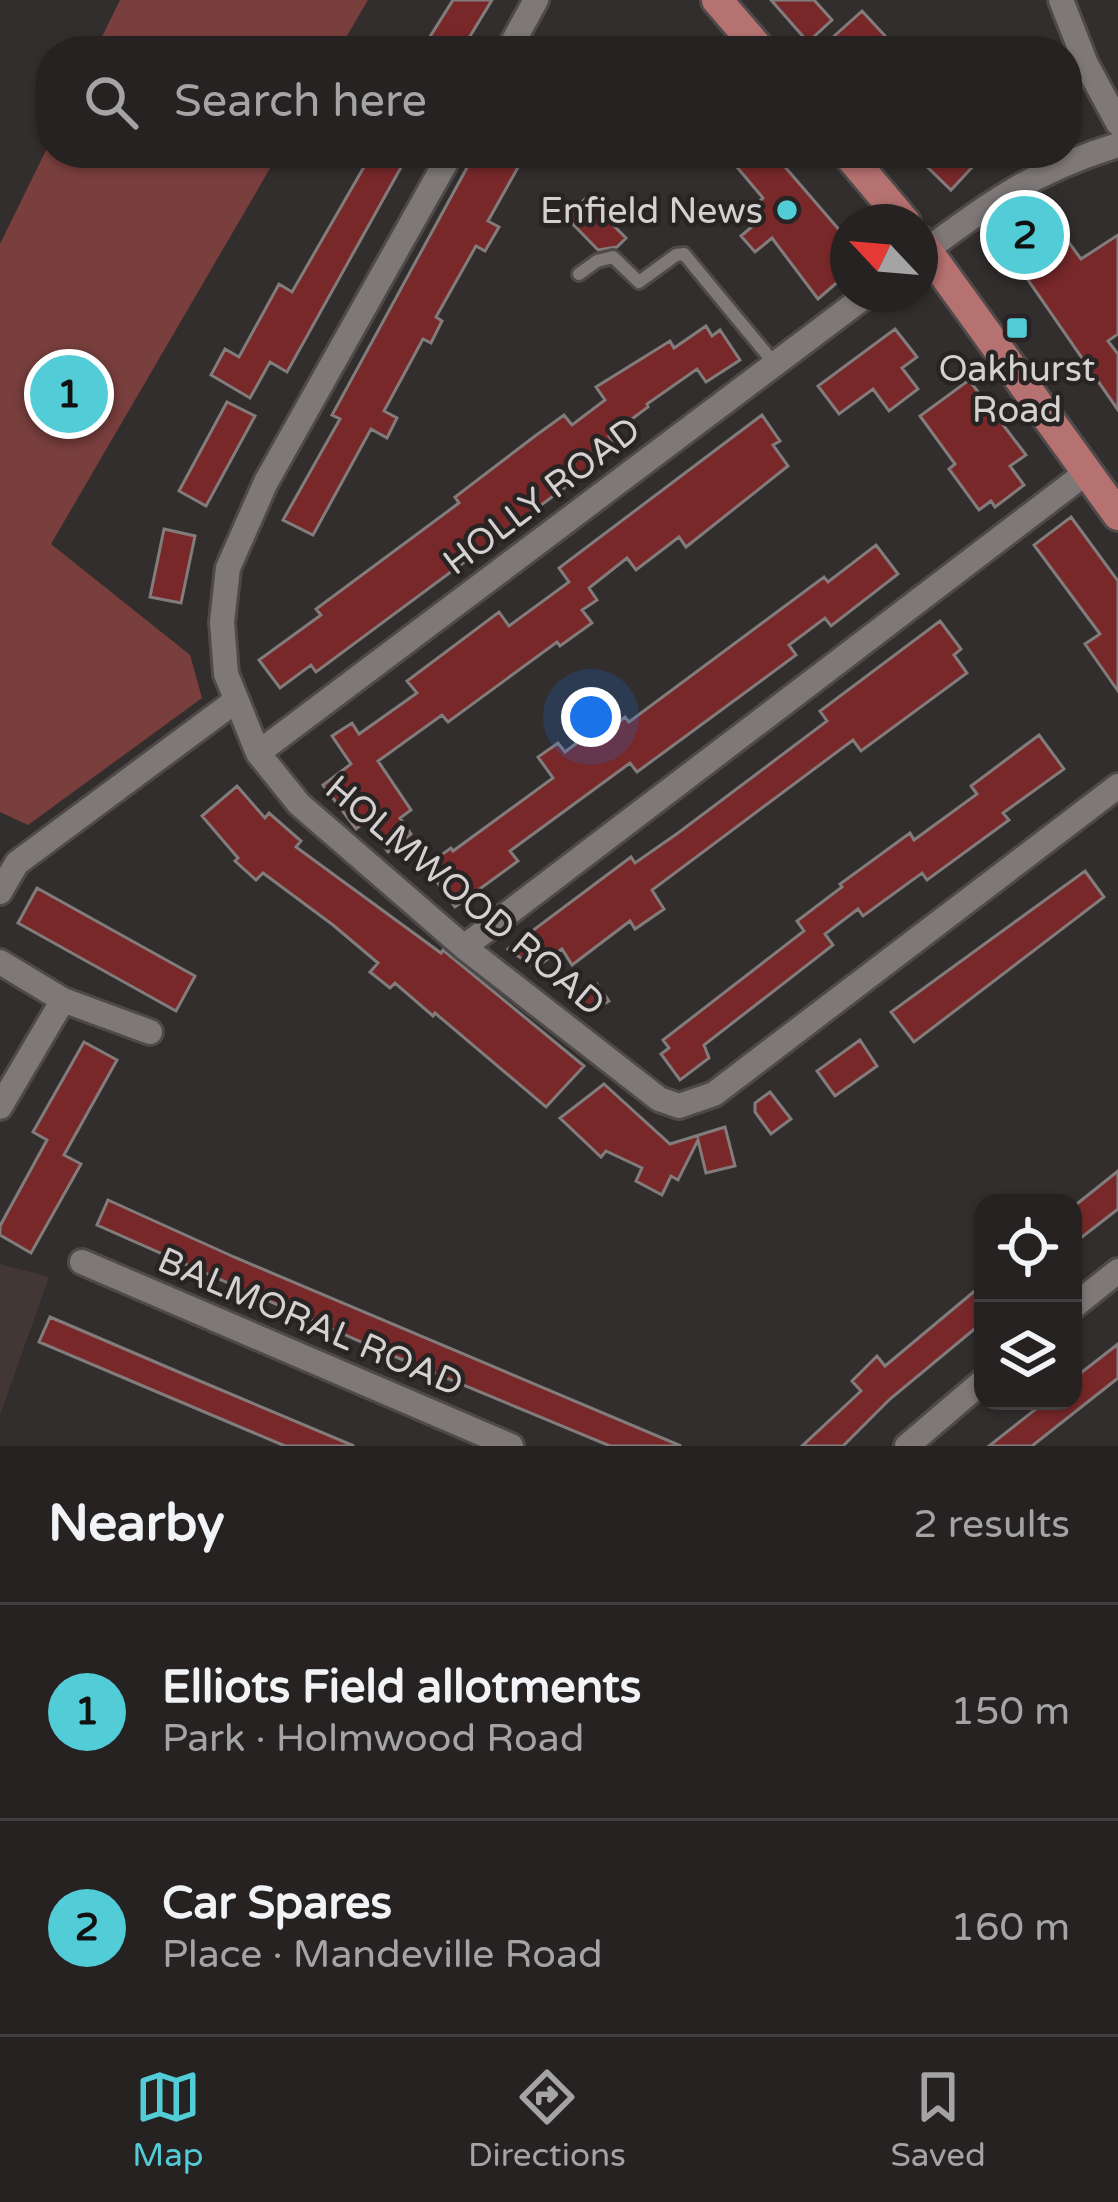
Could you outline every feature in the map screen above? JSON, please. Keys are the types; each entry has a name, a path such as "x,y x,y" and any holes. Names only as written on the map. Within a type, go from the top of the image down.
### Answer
{"main road":[{"path":"717,0 748,36"},
{"path":"870,168 893,204"},
{"path":"938,270 1118,514"}],"street":[{"path":"516,36 536,0"},
{"path":"1060,0 1075,36"},
{"path":"1082,52 1118,123"},
{"path":"1082,156 1118,146"},
{"name":"HOLMWOOD ROAD","path":"443,168 266,482 228,568 222,622 226,674 234,702 258,753 299,805 464,947 659,1099 679,1106 715,1094 1118,786"},
{"path":"938,237 1004,192 1053,168"},
{"name":"HOLLY ROAD","path":"258,753 844,312"},
{"path":"464,947 1087,472"},
{"path":"0,892 17,863 234,702"},
{"path":"0,962 63,1000 150,1032"},
{"path":"0,1107 63,1000"},
{"name":"BALMORAL ROAD","path":"82,1262 511,1446"},
{"path":"1079,1302 1118,1271"},
{"path":"908,1446 974,1389"}],"lane":[{"path":"579,274 613,257 640,282 684,254 775,364"}],"shaded area":[{"path":"120,0 368,0 347,36 102,36"},
{"path":"37,168 270,168 51,544 190,655 202,698 28,825 0,812 0,244"},
{"path":"0,1264 49,1277 0,1415"}],"building":[{"path":"453,0 492,0 470,36 430,36"},
{"path":"771,0 814,0 832,20 815,36 803,36"},
{"path":"862,11 885,36 834,36"},
{"path":"363,168 401,168 287,372 270,362 250,398 211,375 225,349 239,357 279,284 292,292"},
{"path":"467,168 518,168 488,221 499,227 485,251 476,246 436,317 442,321 431,343 423,339 384,411 397,418 387,438 371,429 313,535 283,520 340,419 332,415"},
{"path":"738,168 786,168 830,219 830,289 818,299 772,238 755,252 741,236 760,220 751,209 763,198"},
{"path":"928,168 971,168 951,190"},
{"path":"586,198 626,238 617,247 598,250 566,217"},
{"path":"1042,206 1081,259 1118,235 1118,334 1108,341 1118,354 1118,410 992,228 1019,209 1025,218"},
{"path":"706,326 712,336 720,330 740,360 706,382 697,369 647,404 609,436 618,448 316,672 311,665 280,688 259,660 321,615 316,609 459,503 455,497 564,415 572,425 605,400 596,387 670,341 674,348"},
{"path":"895,329 917,357 902,368 918,389 889,411 873,389 839,414 818,386"},
{"path":"969,380 1026,455 1010,466 1024,485 995,507 991,501 979,510 949,469 955,464 920,416"},
{"path":"227,402 255,416 206,506 179,491"},
{"path":"762,415 780,441 773,445 788,466 686,547 679,537 636,570 627,558 589,588 597,600 582,610 592,623 560,646 557,642 448,722 442,715 378,761 411,810 400,818 411,834 388,852 365,822 356,829 323,785 351,764 332,736 352,723 359,734 417,693 407,681 499,612 509,626 569,582 559,568"},
{"path":"1071,517 1118,581 1118,691 1085,644 1100,634 1034,545"},
{"path":"164,529 195,536 181,603 150,597"},
{"path":"876,545 898,574 831,626 825,618 789,645 796,655 637,772 630,763 510,851 518,861 455,907 437,882 442,877 431,862 553,778 538,757 558,743 565,752 590,733 595,740 625,717 629,722 824,577 828,582"},
{"path":"940,621 961,649 954,655 967,673 861,751 853,740 652,890 664,909 635,929 630,921 572,965 562,949 535,968 508,949 631,857 635,863 678,833 827,721 820,711"},
{"path":"1039,735 1064,769 1003,813 1009,820 927,880 922,873 863,916 858,909 825,934 833,945 704,1045 709,1058 680,1080 661,1054 669,1048 663,1040 804,931 797,921 840,884 910,833 914,840 977,794 971,786"},
{"path":"237,786 265,818 269,813 301,841 296,847 441,953 443,950 584,1066 546,1107 435,1013 433,1016 395,983 390,988 370,972 378,963 263,873 256,880 235,861 238,858 202,816"},
{"path":"1085,871 1104,897 914,1042 891,1012"},
{"path":"37,888 195,976 176,1011 18,923"},
{"path":"597,984 609,1001 591,1012 575,999"},
{"path":"860,1040 877,1066 835,1096 817,1071"},
{"path":"84,1042 117,1060 64,1155 81,1164 31,1253 0,1235 0,1226 47,1140 33,1132"},
{"path":"604,1084 670,1144 725,1127 735,1166 706,1173 698,1140 678,1180 671,1176 662,1195 636,1181 642,1168 606,1151 601,1157 560,1118"},
{"path":"770,1092 791,1119 771,1134 755,1112 755,1103"},
{"path":"1118,1171 1118,1209 1082,1237 1082,1200"},
{"path":"108,1200 681,1446 610,1446 384,1352 97,1225"},
{"path":"974,1292 974,1329 890,1399 843,1446 802,1446 861,1391 852,1381 877,1356 885,1366"},
{"path":"50,1317 354,1446 285,1446 39,1342"},
{"path":"1118,1344 1118,1378 1082,1406 1082,1372"},
{"path":"1035,1410 1078,1410 1032,1446 989,1446"}],"place":[{"name":"Enfield News","path":"787,210"},
{"name":"Car Spares","path":"1025,235"},
{"name":"Oakhurst Road","path":"1017,328"},
{"name":"Elliots Field allotments","path":"69,394"}]}
